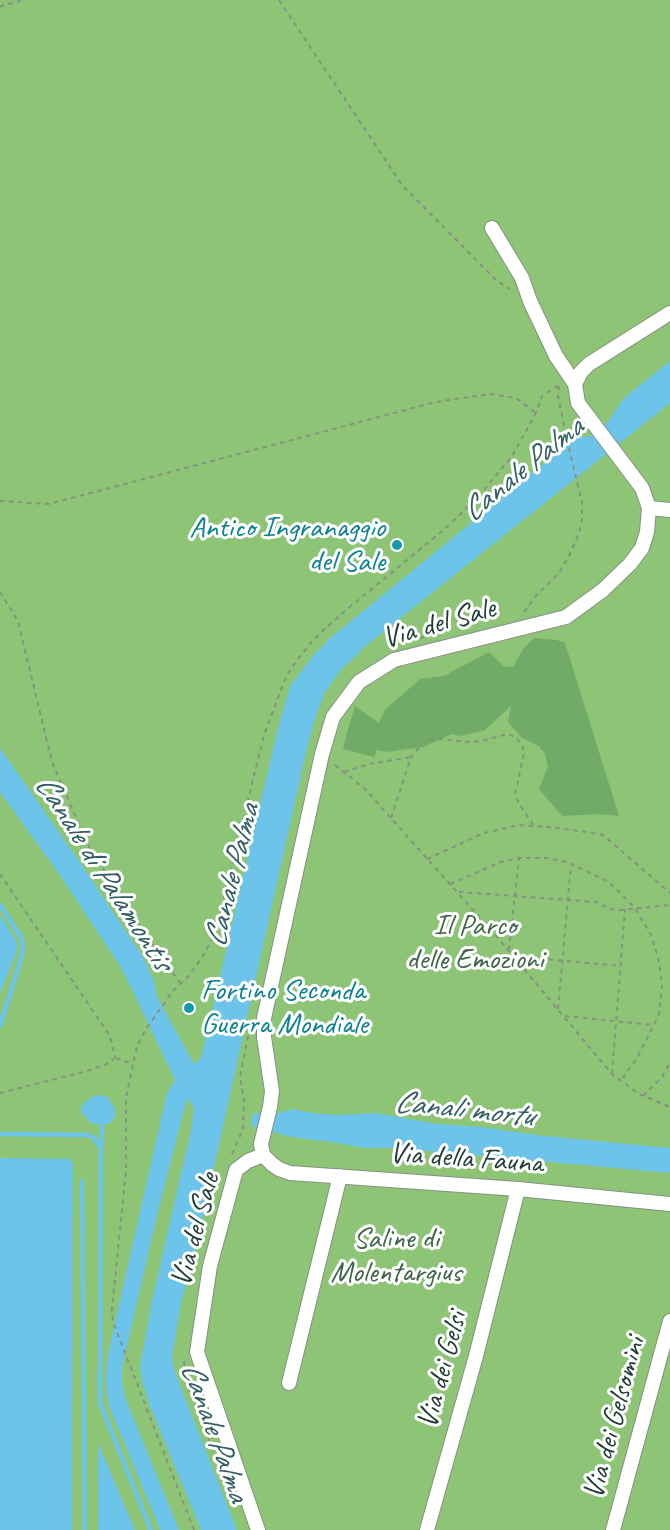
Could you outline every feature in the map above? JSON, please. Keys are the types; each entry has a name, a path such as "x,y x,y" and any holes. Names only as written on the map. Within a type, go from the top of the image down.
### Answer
{"street":[{"path":"492,228 522,278 530,301 556,356 575,384 578,403 642,488 649,508 670,510"},
{"path":"575,384 580,372 590,364 670,313"},
{"name":"Via del Sale","path":"258,1530 197,1352 210,1266 236,1170 248,1161 263,1155 261,1144 272,1090 264,1037 264,1018 322,754 333,717 360,682 394,660 566,617 603,590 630,564 642,548 647,532 649,508"},
{"name":"Via della Fauna","path":"263,1155 279,1169 290,1173 518,1189 670,1204"},
{"path":"289,1383 340,1176"},
{"name":"Via dei Gelsi","path":"427,1530 476,1356 518,1189"},
{"name":"Via dei Gelsomini","path":"613,1530 670,1321"}],"path":[{"path":"0,7 22,0"},
{"path":"279,0 402,185 497,281 530,301"},
{"path":"194,1530 113,1322 112,1309 126,1171 126,1097 137,1046 165,1002 206,953 216,930 264,735 291,668 322,631 446,528 479,496 512,456 536,413 542,396 559,385 575,384"},
{"path":"519,618 535,597 559,573 579,533 582,520 582,503 558,396 559,385"},
{"path":"0,501 49,504 454,399 492,394 516,398 536,413"},
{"path":"0,592 18,621 52,762 88,845 180,984"},
{"path":"391,818 411,757 423,743 428,740 442,739 481,741 508,735 516,737 523,747 524,753 515,795 534,826"},
{"path":"322,754 365,789 509,950 612,1074 644,1096 670,1107"},
{"path":"344,772 369,764 411,757"},
{"path":"427,859 484,833 519,825 586,832 603,835 670,893"},
{"path":"450,884 501,862 519,858 548,858 571,864 609,882 635,908 651,935 658,957 662,985 659,1014 637,1058 621,1080"},
{"path":"509,950 519,858"},
{"path":"558,1009 571,864"},
{"path":"0,874 110,1036 115,1058"},
{"path":"457,892 596,902 611,909 670,905"},
{"path":"612,1074 625,909"},
{"path":"513,956 621,966"},
{"path":"564,1016 654,1025"},
{"path":"115,1058 133,1064"},
{"path":"0,1094 87,1071 105,1065 115,1058"},
{"path":"644,1096 662,1077 670,1063"}],"green space":[{"path":"0,0 670,0 670,1530 0,1530"},
{"path":"534,638 565,643 619,816 599,814 562,816 539,789 548,766 545,754 539,746 522,738 508,722 511,706 485,730 461,736 452,734 423,747 386,752 377,750 374,757 343,749 355,706 379,723 385,710 420,679 444,676 489,652 503,666 513,667 523,649"}],"water":[{"path":"670,361 670,403 367,645 341,670 325,692 306,752 198,1239 181,1303 172,1358 181,1388 237,1530 201,1530 149,1404 140,1367 151,1305 191,1130 194,1108 187,1098 122,1368 122,1383 126,1400 179,1530 160,1530 109,1406 106,1372 115,1322 167,1093 175,1080 122,969 57,871 0,792 0,748 143,957 154,981 157,997 194,1064 201,1058 277,732 290,686 329,639 575,438 596,435 624,398"},
{"path":"0,915 17,942 17,951 0,993"},
{"path":"95,1095 108,1097 115,1110 115,1118 108,1124 93,1124 81,1113 82,1105"},
{"path":"293,1109 338,1115 375,1113 437,1124 670,1148 670,1173 396,1148 365,1148 291,1137 251,1126 253,1113 275,1114"},
{"path":"0,1158 71,1159 73,1165 72,1530 0,1530"},
{"path":"98,1443 135,1530 98,1530"}],"waterway":[{"path":"0,905 23,943 22,955 0,1026"},
{"path":"101,1148 102,1124"},
{"path":"0,1134 88,1135 94,1138 101,1148 100,1403 151,1530"},
{"path":"82,1181 85,1530"}],"place":[{"name":"Antico Ingranaggio del Sale","path":"397,545"},
{"name":"Fortino Seconda Guerra Mondiale","path":"189,1008"}],"water label":[{"name":"Canale Palma","path":"523,470"},
{"name":"Canale di Palamontis","path":"103,873"},
{"name":"Canale Palma","path":"233,876"},
{"name":"Canali mortu","path":"464,1110"},
{"name":"Canale Palma","path":"214,1432"}],"park label":[{"name":"Il Parco delle Emozioni","path":"475,943"},
{"name":"Saline di Molentargius","path":"396,1256"}]}
